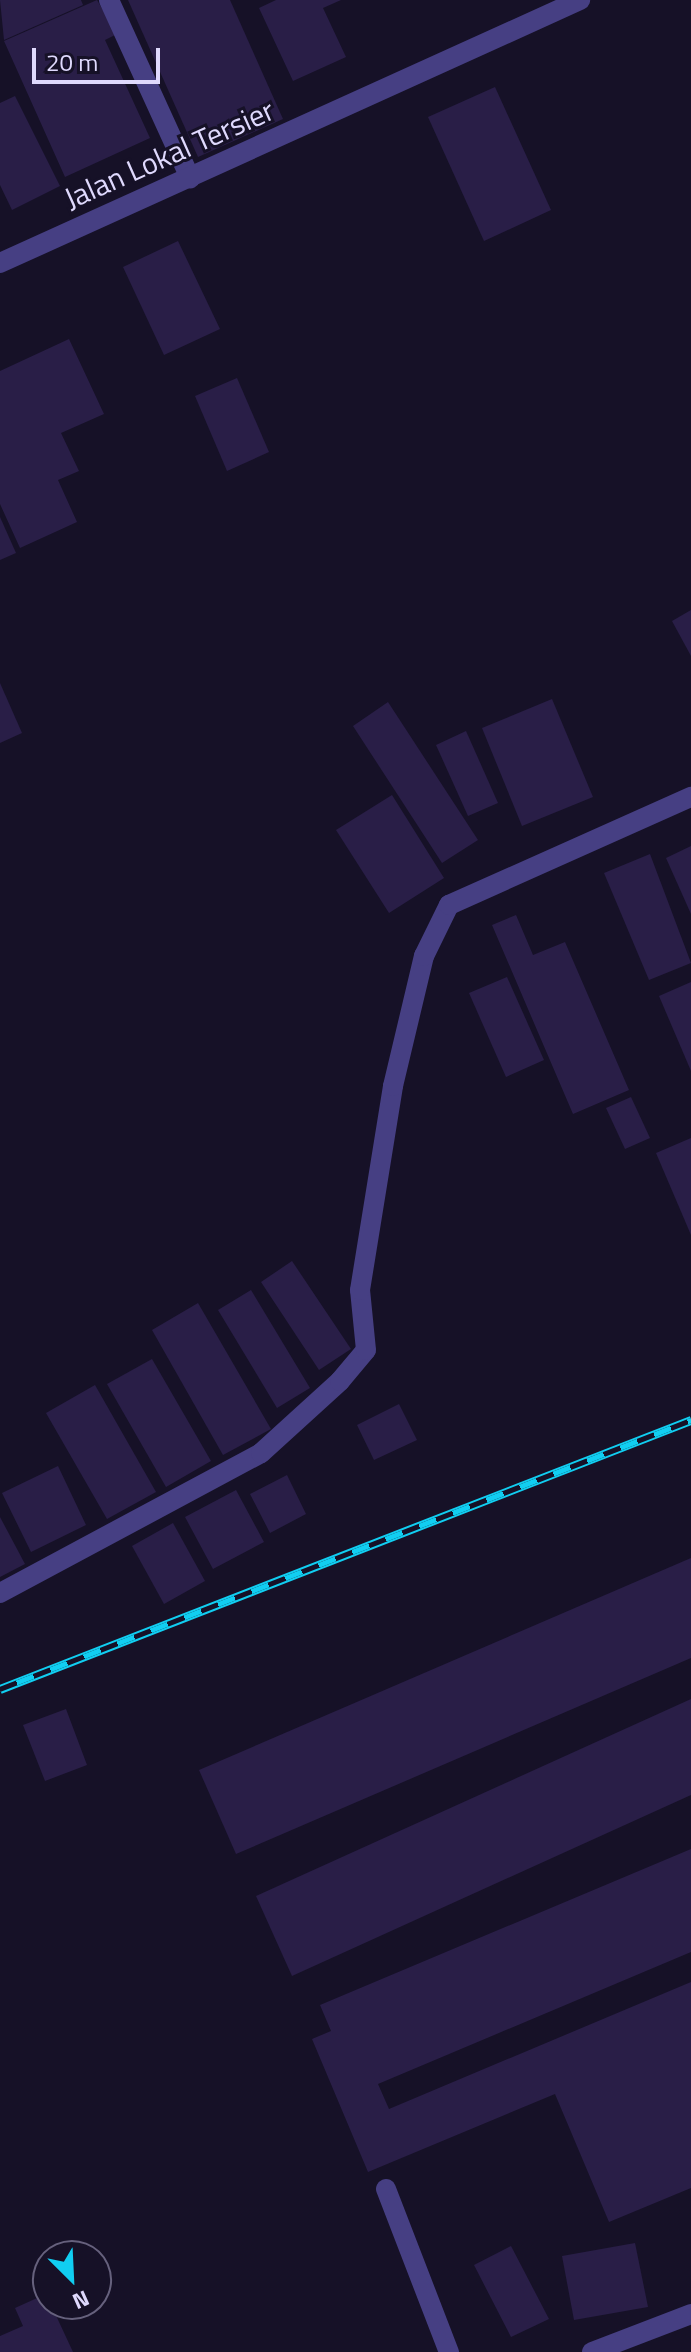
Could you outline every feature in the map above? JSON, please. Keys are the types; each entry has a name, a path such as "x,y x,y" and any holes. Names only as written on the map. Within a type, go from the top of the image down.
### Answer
{"street":[{"path":"109,0 190,178"},
{"name":"Jalan Lokal Tersier","path":"0,263 580,0"},
{"path":"0,1593 261,1453 340,1381 366,1350 360,1290 393,1086 424,956 449,905 691,797"},
{"path":"386,2189 449,2352"},
{"path":"592,2352 691,2314"}],"building":[{"path":"0,0 81,0 83,5 4,40"},
{"path":"97,0 117,34 105,40 150,138 65,177 4,41"},
{"path":"128,0 230,0 283,119 198,157"},
{"path":"276,0 341,0 323,8 346,57 293,81 259,8"},
{"path":"495,87 551,210 484,241 428,117"},
{"path":"15,96 60,186 12,210 0,185 0,103"},
{"path":"178,241 220,329 164,355 123,267"},
{"path":"69,339 104,414 61,433 79,471 58,480 77,522 20,548 0,504 0,371"},
{"path":"237,378 269,452 227,471 195,396"},
{"path":"0,517 16,553 0,560"},
{"path":"691,610 691,656 672,621"},
{"path":"0,683 22,733 0,743"},
{"path":"552,699 593,797 522,826 482,728"},
{"path":"388,702 478,840 442,863 353,726"},
{"path":"466,731 498,803 468,816 436,745"},
{"path":"392,795 444,878 389,913 336,830"},
{"path":"691,846 691,914 666,858"},
{"path":"650,854 691,963 649,980 604,873"},
{"path":"516,915 533,955 565,942 629,1090 573,1114 492,925"},
{"path":"507,977 544,1060 506,1077 469,993"},
{"path":"691,982 691,1071 659,996"},
{"path":"631,1097 650,1138 625,1149 606,1108"},
{"path":"691,1138 691,1235 656,1153"},
{"path":"292,1261 351,1349 319,1370 261,1282"},
{"path":"251,1290 310,1388 277,1408 218,1310"},
{"path":"198,1303 271,1429 223,1455 152,1330"},
{"path":"152,1359 211,1461 166,1487 107,1384"},
{"path":"95,1385 156,1492 107,1519 46,1413"},
{"path":"399,1404 417,1440 374,1460 357,1425"},
{"path":"58,1466 86,1525 31,1552 2,1493"},
{"path":"287,1475 306,1514 270,1533 250,1494"},
{"path":"236,1490 264,1542 213,1569 185,1517"},
{"path":"0,1517 25,1564 0,1577"},
{"path":"173,1523 205,1581 164,1604 132,1546"},
{"path":"691,1558 691,1658 236,1854 199,1770"},
{"path":"691,1699 691,1795 292,1976 256,1896"},
{"path":"66,1709 87,1765 45,1781 23,1725"},
{"path":"691,1849 691,1952 378,2084 389,2109 691,1982 691,2188 609,2222 555,2094 368,2172 312,2039 331,2031 320,2005"},
{"path":"635,2243 648,2307 574,2320 562,2256"},
{"path":"511,2246 549,2319 511,2337 474,2265"},
{"path":"32,2300 32,2320 58,2320 73,2352 0,2352 0,2336 23,2326 15,2308"}],"railway":[{"path":"0,1689 691,1420"}]}
